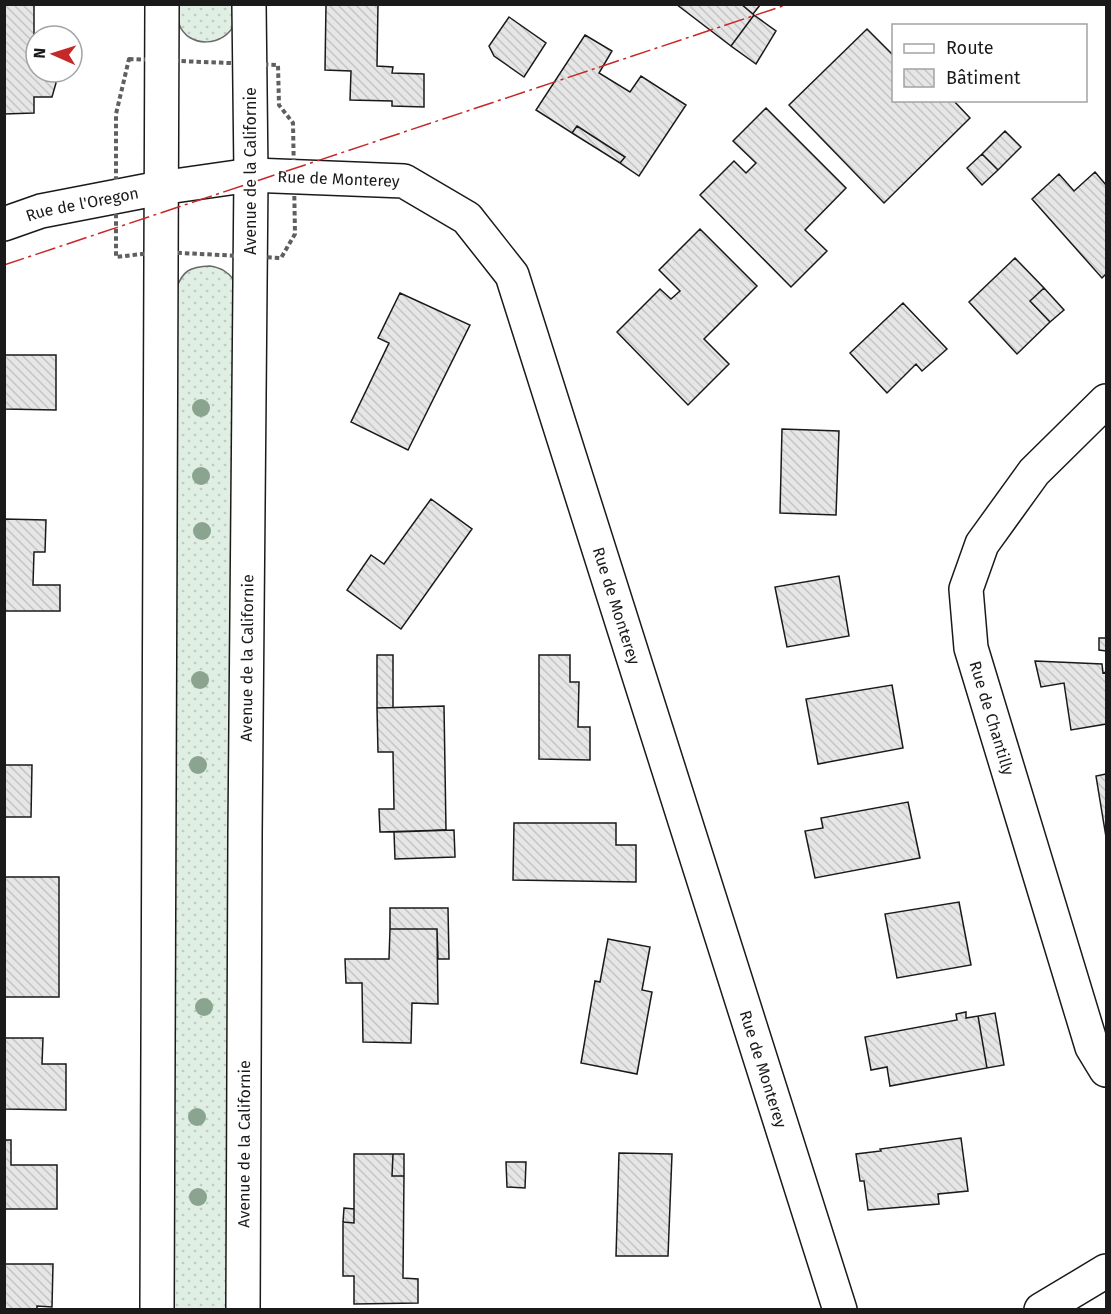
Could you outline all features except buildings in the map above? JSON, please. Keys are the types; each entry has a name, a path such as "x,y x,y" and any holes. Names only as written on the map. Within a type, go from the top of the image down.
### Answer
{"street":[{"path":"157,1310 162,4"},
{"name":"Avenue de la Californie","path":"243,1310 251,175 249,4"},
{"name":"Rue de Monterey","path":"160,188 251,175 404,181 467,218 512,275 840,1310"},
{"name":"Rue de l'Oregon","path":"4,224 41,211 160,188"},
{"name":"Rue de Chantilly","path":"1107,401 1034,472 982,544 966,589 970,648 1092,1047 1107,1070"},
{"path":"1041,1310 1107,1271"}],"green space":[{"path":"178,5 236,5 236,21 223,37 207,42 198,41 190,38 179,24"},
{"path":"210,266 224,270 234,280 228,1309 173,1310 176,289 181,278 188,271 197,267"}],"power":[{"path":"4,265 789,4"}]}
